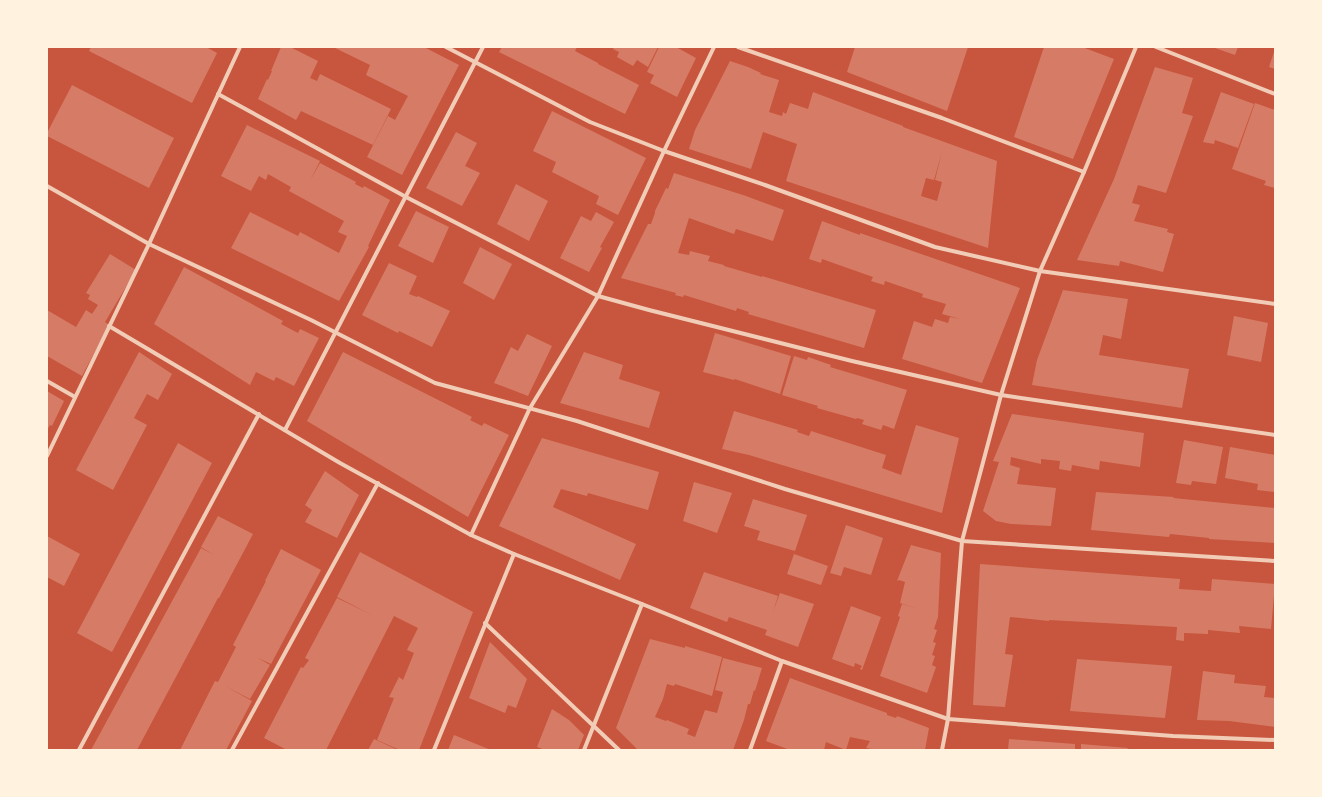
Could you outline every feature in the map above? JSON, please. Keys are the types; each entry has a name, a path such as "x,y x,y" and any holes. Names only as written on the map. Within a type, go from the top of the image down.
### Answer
{"street":[{"path":"47,456 149,244 240,47"},
{"path":"446,47 590,122 664,151 765,185 935,247 1040,270 1275,304"},
{"path":"285,430 483,47"},
{"path":"471,535 530,408 598,296 664,151 714,47"},
{"path":"738,47 942,118 1084,172"},
{"path":"942,750 948,719 962,541 1000,395 1040,270 1084,172 1136,47"},
{"path":"1156,47 1275,94"},
{"path":"218,94 406,197 598,296 852,361 1000,395 1275,435"},
{"path":"47,186 149,244 336,332 435,383 577,421 785,489 962,541 1275,561"},
{"path":"109,326 340,463 471,535 514,554 782,661 948,719 1173,736 1275,740"},
{"path":"47,381 75,397"},
{"path":"79,750 259,414"},
{"path":"232,750 378,483"},
{"path":"434,750 514,554"},
{"path":"584,750 642,604"},
{"path":"485,623 619,750"},
{"path":"750,750 782,661"}],"building":[{"path":"91,47 206,47 217,53 192,103 89,51"},
{"path":"281,47 290,47 318,61 310,78 317,81 320,74 391,109 373,145 301,111 296,120 258,99 272,71"},
{"path":"333,47 424,47 459,65 402,175 367,157 388,116 395,120 408,96 366,75 370,65"},
{"path":"502,47 577,47 575,51 639,85 625,114 499,52"},
{"path":"614,47 658,47 648,67 637,60 633,66 617,57 619,52 613,49"},
{"path":"659,47 676,47 696,58 677,97 650,83 654,75 647,72"},
{"path":"855,47 968,47 947,111 847,72"},
{"path":"1044,47 1082,47 1114,59 1073,159 1014,137"},
{"path":"1212,47 1238,47 1235,55"},
{"path":"1275,49 1275,69 1269,67"},
{"path":"730,61 748,67 761,73 760,74 779,80 769,112 782,116 783,112 786,114 790,103 808,109 813,92 997,161 988,248 786,181 797,144 763,132 751,169 689,149 695,130","holes":["942,152 935,180 942,182 937,201 921,196 926,178 934,180"]},
{"path":"1155,67 1193,78 1182,113 1193,116 1166,193 1138,185 1132,203 1140,205 1134,221 1168,229 1167,232 1174,234 1163,272 1120,261 1119,266 1077,260 1114,179"},
{"path":"72,85 174,138 149,188 47,136 47,133"},
{"path":"1221,92 1254,104 1238,148 1215,140 1214,144 1203,142"},
{"path":"1255,103 1275,110 1275,188 1264,185 1266,181 1232,169"},
{"path":"552,111 646,158 618,215 596,204 599,196 552,172 556,162 533,151"},
{"path":"247,125 320,161 310,181 320,163 356,182 355,184 363,188 364,186 390,200 368,246 369,247 339,301 231,248 250,212 298,236 300,232 339,253 347,236 338,232 344,221 289,191 291,187 268,174 266,180 259,176 251,191 221,176"},
{"path":"456,132 477,143 465,166 480,173 462,206 426,188"},
{"path":"674,173 784,210 773,241 736,229 734,234 689,218 678,253 689,255 690,251 710,256 708,261 876,310 864,348 748,314 749,312 737,308 736,311 684,295 683,297 675,295 676,293 621,278 648,224 651,224 655,211 666,188 668,189"},
{"path":"516,184 548,201 529,241 497,224"},
{"path":"416,211 449,227 433,263 398,246"},
{"path":"596,212 614,222 600,247 602,248 589,272 560,258 581,216 591,221"},
{"path":"822,221 1020,288 982,383 902,359 914,321 932,327 935,319 948,323 950,317 960,319 942,314 946,304 922,297 923,294 885,281 884,285 871,281 873,277 822,259 821,263 809,259"},
{"path":"480,247 512,264 494,300 463,283"},
{"path":"110,254 136,270 105,322 109,325 82,376 47,356 47,310 76,327 86,310 92,314 98,305 88,299 90,295 86,293"},
{"path":"389,263 417,276 409,294 418,296 450,311 432,347 399,331 398,333 362,315"},
{"path":"184,267 283,321 281,324 298,333 300,329 319,338 294,386 276,377 274,381 256,372 250,385 154,324"},
{"path":"1063,290 1128,299 1121,339 1103,335 1099,355 1189,369 1182,408 1032,385 1037,360"},
{"path":"1234,316 1268,323 1261,362 1227,355"},
{"path":"715,333 791,356 780,394 735,379 703,372"},
{"path":"527,334 552,346 528,396 494,383 511,347 518,351"},
{"path":"139,352 172,374 158,400 147,394 134,418 147,425 113,490 76,470"},
{"path":"343,352 472,417 470,420 482,426 484,423 509,435 468,517 307,421"},
{"path":"584,352 623,365 619,379 660,392 649,428 560,403"},
{"path":"794,356 807,360 808,357 831,365 830,367 907,390 894,429 883,425 881,430 862,424 864,420 817,408 818,406 782,395"},
{"path":"47,391 64,401 52,426 50,425 47,430"},
{"path":"734,411 798,430 797,432 809,436 811,431 886,455 882,468 901,475 916,425 959,438 942,513 749,455 722,449"},
{"path":"1012,414 1144,433 1140,467 1100,461 1099,470 1072,465 1071,471 1059,469 1060,461 1041,459 1041,464 1011,457 1010,465 1020,468 1017,484 1056,488 1051,526 1011,524 996,521 983,511 999,462 993,461"},
{"path":"542,438 659,472 648,510 588,493 587,496 561,489 553,507 636,544 620,580 499,526"},
{"path":"1184,440 1223,447 1216,484 1192,481 1191,485 1176,483"},
{"path":"178,443 212,463 112,652 77,633"},
{"path":"1230,447 1275,455 1275,492 1257,490 1258,484 1225,478"},
{"path":"325,471 359,495 337,538 305,522 312,510 305,505"},
{"path":"694,482 732,493 717,533 683,521"},
{"path":"1096,492 1174,497 1173,498 1275,508 1275,543 1209,539 1170,534 1169,537 1091,530"},
{"path":"753,499 807,515 795,551 757,540 760,531 744,526"},
{"path":"218,516 253,534 137,750 91,750 201,548 214,555 201,547"},
{"path":"846,525 883,538 871,575 844,567 841,576 830,573"},
{"path":"47,536 80,554 64,586 47,577"},
{"path":"911,545 941,553 938,617 934,629 937,630 933,642 936,643 932,655 935,656 932,665 936,667 927,693 880,676 900,617 898,616 902,604 918,609 900,603 905,582 899,580 897,581"},
{"path":"281,549 321,570 271,664 258,658 270,665 250,699 225,686 252,701 226,750 180,750 215,681 218,682 236,647 233,645"},
{"path":"360,552 473,612 419,750 400,750 377,740 394,698 389,697 399,677 403,680 414,653 407,650 418,628 394,616 326,750 287,750 264,738 301,667 303,668 309,660 305,658 337,598 372,615 337,597"},
{"path":"794,554 828,566 821,585 787,574"},
{"path":"980,564 1180,579 1179,589 1211,591 1212,579 1275,584 1271,629 1239,626 1240,633 1208,630 1208,634 1184,633 1184,641 1176,640 1177,627 1049,621 1010,617 1005,654 1013,655 1005,707 973,705"},
{"path":"704,572 778,596 773,612 780,593 814,604 798,647 765,635 767,630 729,617 727,622 690,608"},
{"path":"851,606 881,617 862,670 860,669 862,666 855,663 854,667 832,659"},
{"path":"650,639 685,648 685,646 722,657 712,696 675,684 674,686 667,684 663,699 655,717 689,729 687,734 695,737 705,710 717,713 723,692 715,690 723,658 762,668 733,750 638,750 616,728"},
{"path":"490,642 527,679 516,708 508,705 505,713 469,698"},
{"path":"1077,659 1172,666 1165,718 1070,711"},
{"path":"1203,671 1235,675 1234,683 1266,686 1264,697 1275,698 1275,727 1229,721 1197,720"},
{"path":"790,678 887,713 887,715 896,718 897,716 929,728 925,750 877,750 866,748 870,741 850,737 846,750 826,742 824,750 790,750 766,741"},
{"path":"552,709 569,720 584,735 578,750 545,750 537,747"},
{"path":"454,735 491,750 448,750"},
{"path":"374,739 398,750 368,750"},
{"path":"1009,739 1075,744 1075,750 1008,750"},
{"path":"1081,744 1128,748 1127,750 1081,750"}]}
